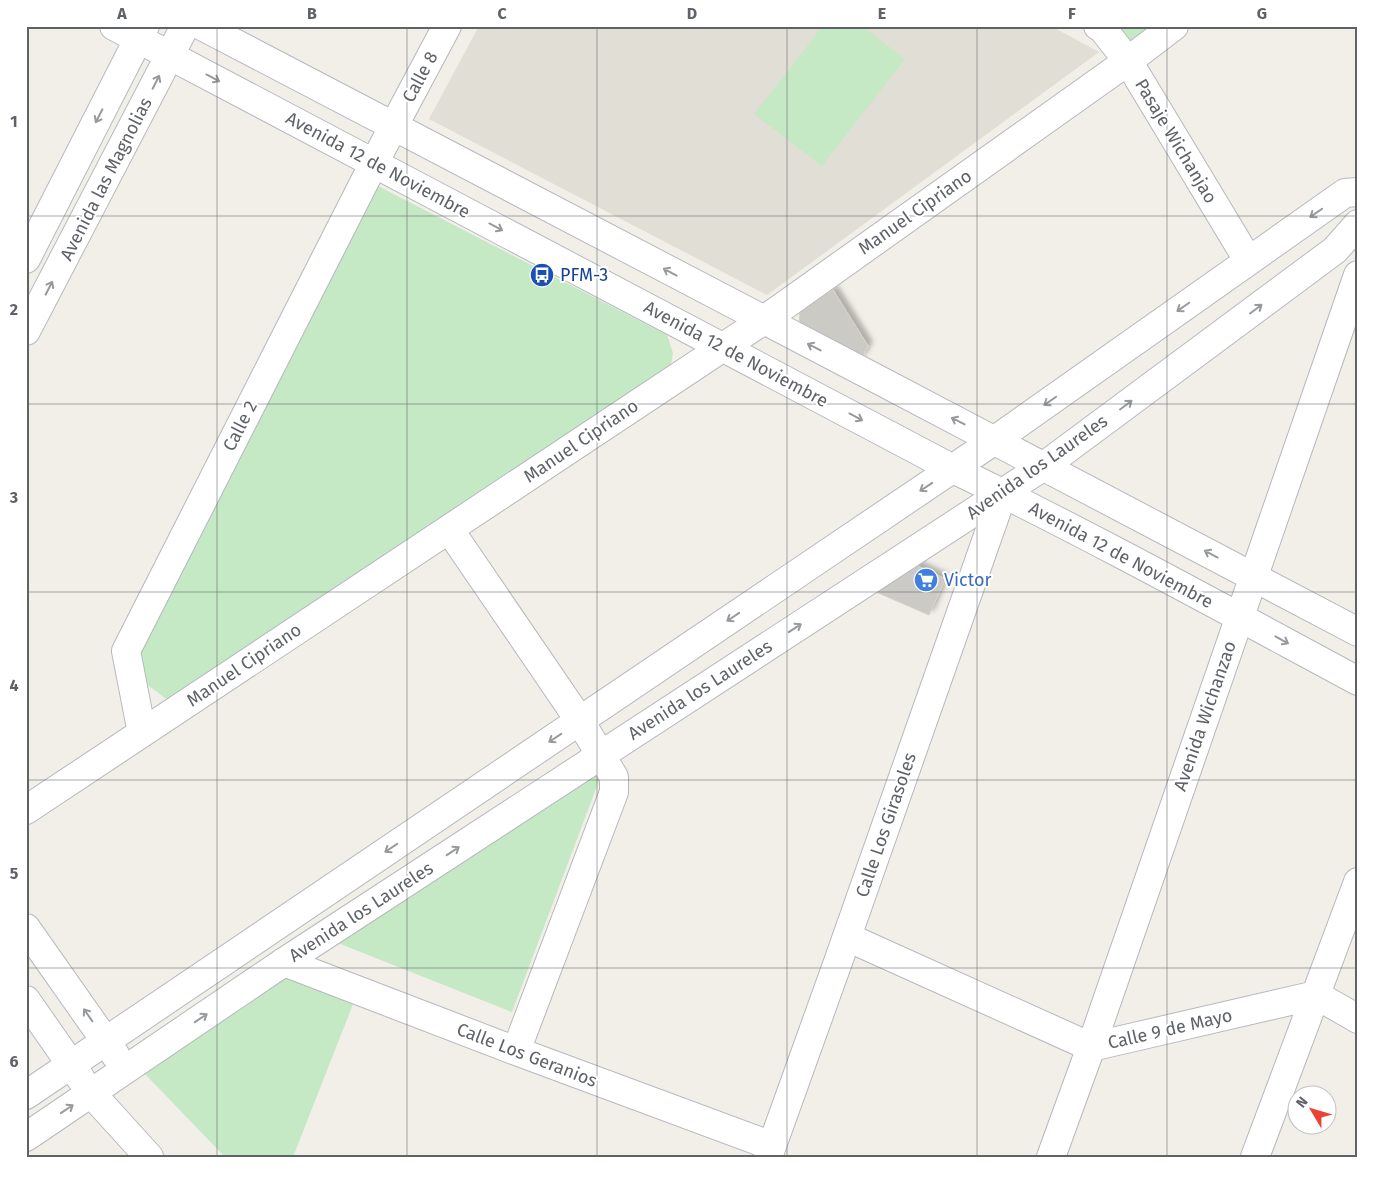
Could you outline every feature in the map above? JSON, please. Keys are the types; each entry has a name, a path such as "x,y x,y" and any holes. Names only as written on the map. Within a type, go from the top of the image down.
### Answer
{"main road":[{"name":"Avenida 12 de Noviembre","path":"114,26 142,33 170,56 953,469 1003,493 1239,617 1358,682"},
{"name":"Avenida las Magnolias","path":"26,331 185,26"},
{"path":"202,26 995,440 1358,632"},
{"name":"Calle 8","path":"393,127 447,26"},
{"name":"Pasaje Wichanjao","path":"1098,26 1102,28 1128,61 1248,260"},
{"name":"Manuel Cipriano","path":"26,810 764,320 1128,61 1174,26"},
{"name":"Avenida las Magnolias","path":"26,259 142,33"},
{"name":"Calle 2","path":"142,733 126,651 393,127"},
{"name":"Avenida los Laureles","path":"26,1096 953,469 1345,192 1358,192"},
{"name":"Avenida los Laureles","path":"26,1137 284,962 1044,466 1335,250 1358,224"},
{"name":"Avenida Wichanzao","path":"1051,1157 1091,1047 1358,276"},
{"name":"Calle Los Girasoles","path":"770,1151 1003,493"},
{"path":"449,528 580,721 614,777 614,792 516,1052"},
{"path":"1255,1157 1358,882"},
{"path":"26,928 126,1070"},
{"name":"Calle 9 de Mayo","path":"847,937 1091,1047 1316,995"},
{"name":"Calle Los Geranios","path":"284,962 770,1151"},
{"path":"1316,995 1358,1018"},
{"path":"26,1000 91,1093 149,1157"}],"shaded area":[{"path":"479,26 1051,26 1099,52 767,295 429,119"}],"green space":[{"path":"823,26 862,26 905,59 822,166 754,114"},
{"path":"1112,26 1162,26 1135,44 1113,31"},
{"path":"378,186 667,335 673,353 671,365 169,701 145,683 139,662 139,637"},
{"path":"596,772 600,778 512,1012 338,943"},
{"path":"287,973 355,999 293,1157 225,1157 145,1074"}],"building":[{"path":"833,290 868,346 860,360 799,329 800,311"},
{"path":"911,563 945,579 929,615 876,592"}],"place":[{"name":"PFM-3","path":"542,275"},
{"name":"Victor","path":"926,580"}]}
